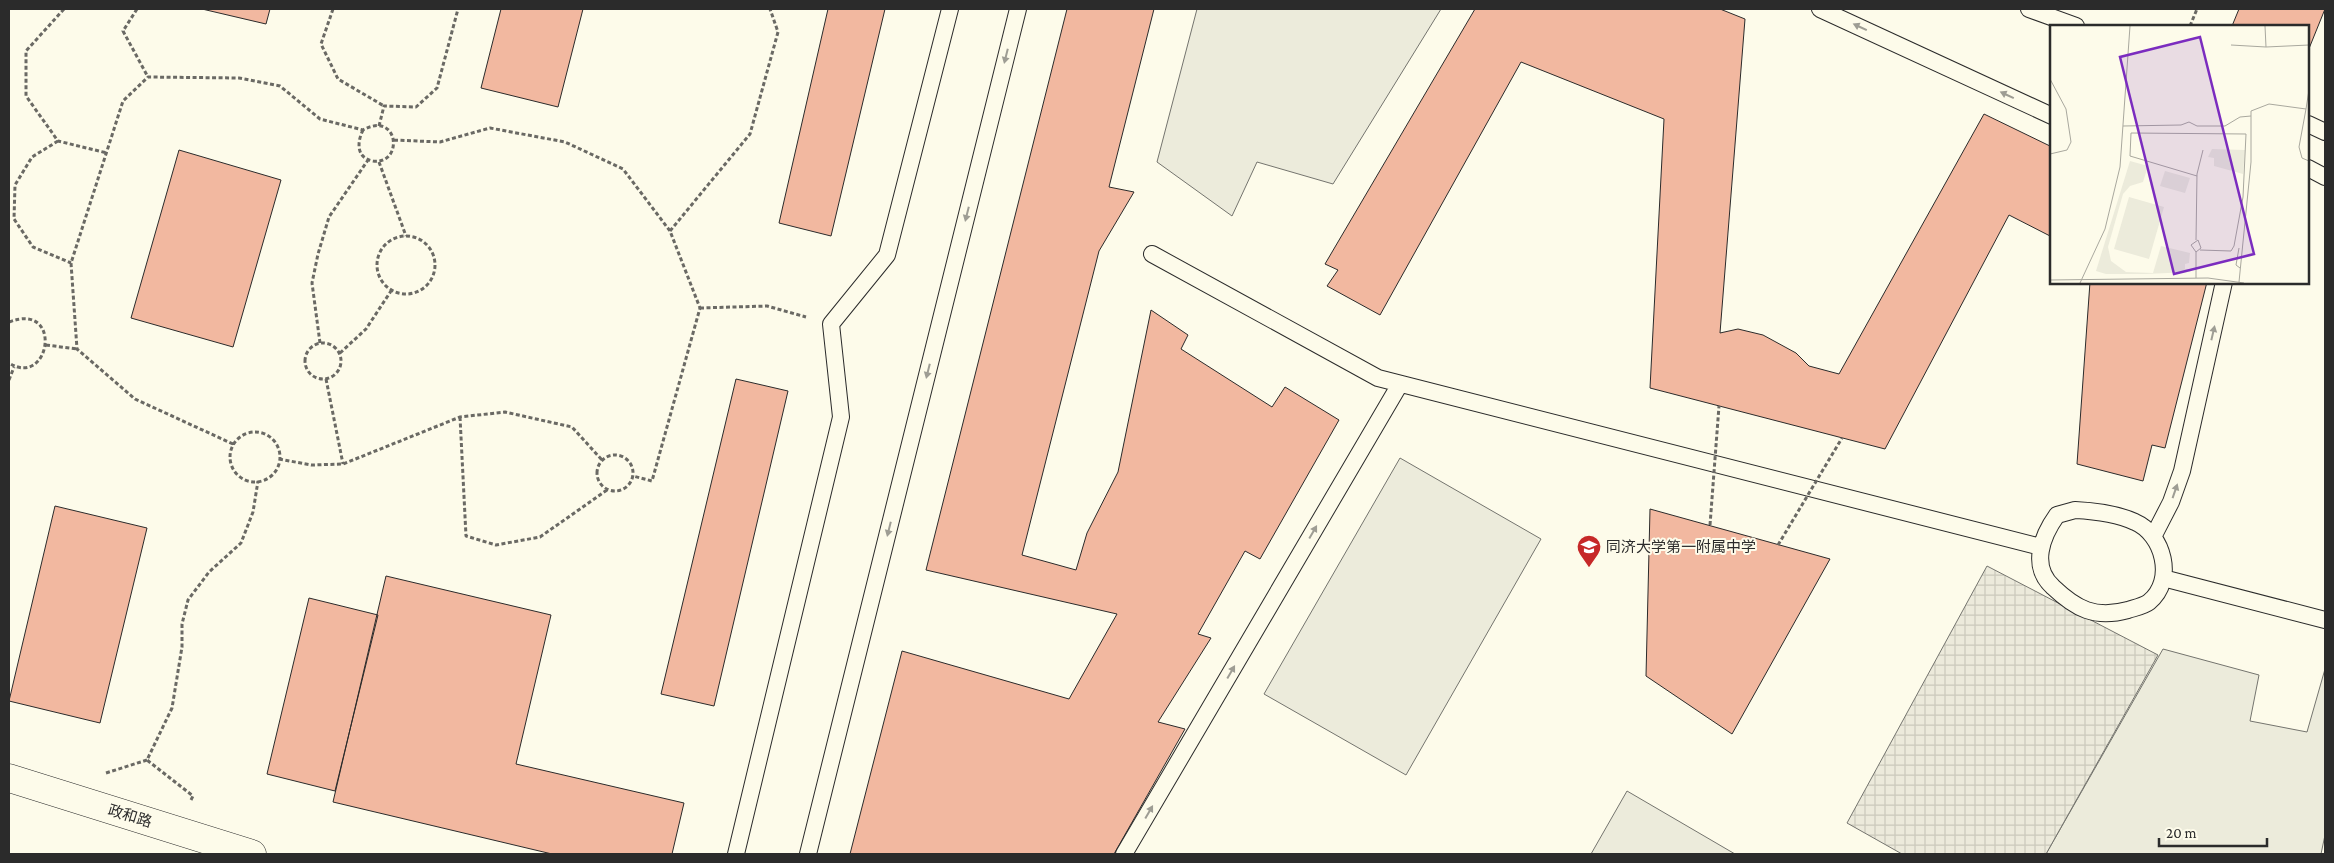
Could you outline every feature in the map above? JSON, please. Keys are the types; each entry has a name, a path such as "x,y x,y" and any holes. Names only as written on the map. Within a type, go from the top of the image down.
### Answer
{"street":[{"name":"政和路","path":"9,778 252,854"}],"lane":[{"path":"736,854 841,417 831,324 887,255 950,9"},
{"path":"808,854 1018,9"},
{"path":"1820,9 2050,115"},
{"path":"2030,9 2073,25"},
{"path":"2309,124 2325,132"},
{"path":"2309,168 2325,176"},
{"path":"1152,254 1340,359 1378,378 2041,547"},
{"path":"2154,535 2171,502 2182,471 2224,284"},
{"path":"1124,854 1400,384"},
{"path":"2075,510 2094,512 2135,522 2154,535 2163,554 2163,578 2157,591 2149,602 2113,614 2096,613 2078,608 2047,582 2039,557 2045,533 2057,515 2075,510"},
{"path":"2163,578 2325,620"}],"path":[{"path":"64,9 26,51 26,96 58,141 107,153"},
{"path":"137,9 123,31 148,77"},
{"path":"333,9 320,44 338,79 384,106 416,107 437,88 458,9"},
{"path":"670,231 750,134 778,32 770,9"},
{"path":"2190,25 2197,9"},
{"path":"77,349 71,263 123,101 148,77 239,78 280,86 320,119 363,130"},
{"path":"379,126 384,106"},
{"path":"373,124 379,126 384,126 392,134 394,146 389,157 379,162 368,160 360,152 358,140 363,130 373,124"},
{"path":"394,140 440,142 490,128 565,142 623,170 670,231 700,308 652,481 633,476"},
{"path":"58,141 32,157 15,185 14,219 33,247 71,263"},
{"path":"320,343 312,283 318,254 329,217 368,160"},
{"path":"379,162 406,236"},
{"path":"406,236 421,240 433,252 436,262 435,273 430,283 422,290 412,294 401,295 391,291 383,284 378,274 377,263 380,253 386,244 396,238 406,236"},
{"path":"340,352 366,329 391,291"},
{"path":"700,308 767,306 831,324"},
{"path":"9,322 18,318 30,319 40,326 45,334 46,345 43,356 35,364 24,368 9,363"},
{"path":"320,343 331,345 340,352 342,364 336,375 326,379 315,378 307,370 305,359 310,348 320,343"},
{"path":"46,345 77,349 134,399 233,444"},
{"path":"9,380 14,366"},
{"path":"326,379 343,464"},
{"path":"1710,525 1719,406"},
{"path":"279,459 311,465 343,464 460,418 505,412 572,428 602,460"},
{"path":"460,418 466,536 496,545 540,537 607,490"},
{"path":"252,432 262,433 273,440 278,448 279,459 276,470 268,478 258,481 246,480 237,475 231,465 230,454 233,444 241,435 252,432"},
{"path":"1778,545 1842,438"},
{"path":"612,455 623,456 632,464 633,476 627,487 618,491 607,490 599,482 597,471 602,460 612,455"},
{"path":"181,832 193,796 147,760 172,708 182,647 182,624 188,600 209,572 241,543 253,512 258,481"}],"shaded area":[{"path":"1197,9 1441,9 1333,184 1257,162 1232,216 1157,162"},
{"path":"1400,458 1541,539 1406,775 1264,694"},
{"path":"1987,566 2158,655 2046,854 1902,854 1847,823"},
{"path":"2163,649 2259,675 2250,721 2307,732 2325,669 2325,835 2321,854 2046,854"},
{"path":"1627,791 1735,854 1591,854"}],"building":[{"path":"202,9 270,9 266,24"},
{"path":"501,9 583,9 558,107 481,88"},
{"path":"828,9 885,9 831,236 779,223"},
{"path":"1067,9 1154,9 1109,187 1134,192 1099,251 1022,555 1076,570 1087,533 1118,472 1151,310 1188,335 1181,349 1272,407 1285,387 1339,420 1260,559 1245,551 1198,634 1211,638 1158,722 1185,729 1114,854 850,854 902,651 1069,699 1117,614 926,570"},
{"path":"1475,9 1720,9 1745,19 1720,333 1738,329 1763,335 1796,353 1809,366 1839,374 1984,114 2050,146 2050,236 2009,215 1885,449 1650,388 1664,119 1521,62 1380,315 1327,286 1338,270 1325,264"},
{"path":"2239,9 2325,9 2309,49 2309,25 2232,25"},
{"path":"179,150 281,180 233,347 131,318"},
{"path":"2090,284 2206,284 2165,448 2152,445 2143,481 2077,464"},
{"path":"736,379 788,391 714,706 661,694"},
{"path":"55,506 147,528 100,723 9,701"},
{"path":"1650,509 1830,559 1732,734 1646,676"},
{"path":"386,576 551,615 516,764 684,803 672,854 552,854 333,802"},
{"path":"309,598 378,615 335,791 267,774"}],"place":[{"name":"同济大学第一附属中学","path":"1589,568"}]}
